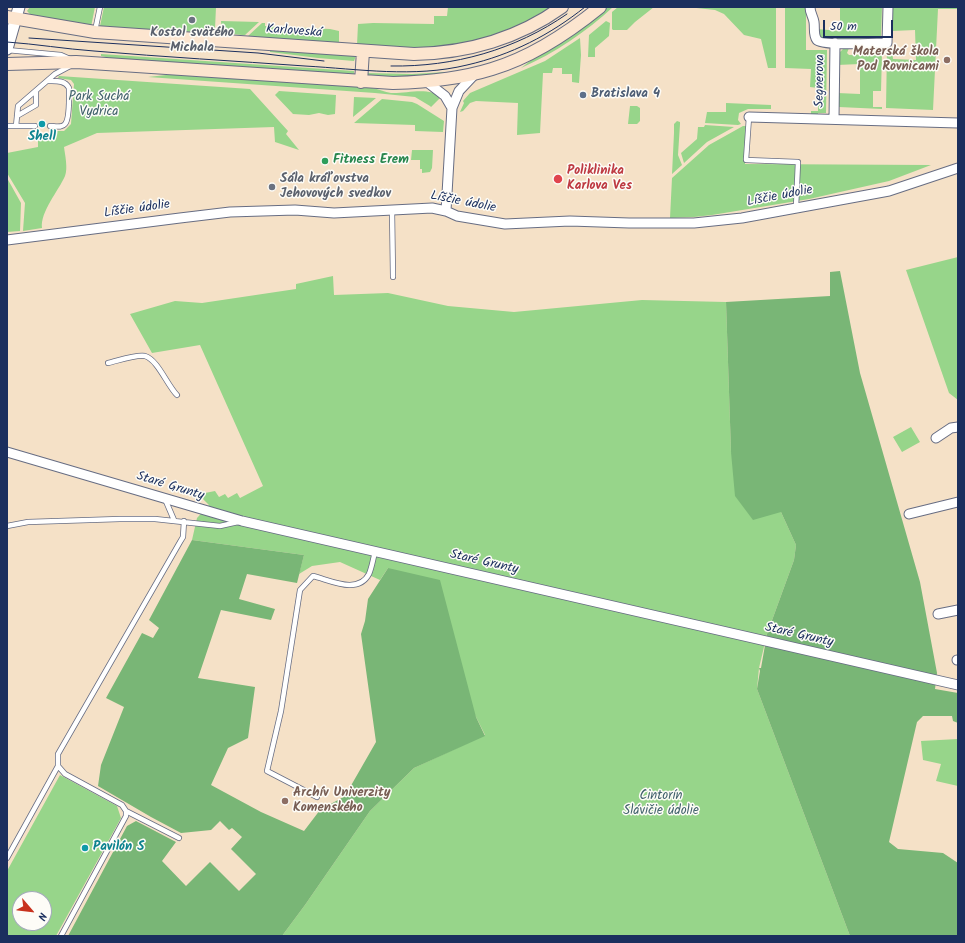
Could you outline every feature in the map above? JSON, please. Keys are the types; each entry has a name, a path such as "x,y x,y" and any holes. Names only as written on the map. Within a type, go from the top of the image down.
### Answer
{"main road":[{"name":"Karloveská","path":"12,16 95,32 364,51 430,54 494,42 546,18 562,7"},
{"path":"7,64 76,62 361,82 427,82 475,74 506,65 528,55 562,35 600,7"},
{"path":"361,82 364,51"}],"street":[{"name":"Segnerova","path":"810,7 816,39 821,42 835,44 887,43 888,7"},
{"path":"7,49 12,16"},
{"name":"Segnerova","path":"834,120 835,44"},
{"path":"446,211 453,113 459,92 475,74"},
{"path":"427,82 445,96 453,113"},
{"path":"749,118 958,123"},
{"name":"Líščie údolie","path":"7,240 230,212 296,210 334,213 432,208 446,211 457,216 505,224 570,221 694,223 742,218 889,191 958,168"},
{"path":"936,438 951,428 958,427"},
{"name":"Staré Grunty","path":"7,452 242,521 958,685"},
{"path":"909,514 958,502"},
{"path":"938,614 958,610"}],"lane":[{"path":"95,32 100,7"},
{"path":"7,49 61,55 76,62"},
{"path":"16,126 18,106 55,74 76,62"},
{"path":"48,81 64,82 70,88 67,120 65,124 61,126 50,126"},
{"path":"17,116 36,105 36,90"},
{"path":"749,118 746,160 798,162 796,207"},
{"path":"7,126 34,126"},
{"path":"392,209 393,277"},
{"path":"108,363 138,356 145,356 153,360 171,389 177,395"},
{"path":"165,499 174,520"},
{"path":"7,526 42,521 148,519 174,520 220,526 242,521"},
{"path":"7,858 58,766 58,754 183,537 184,522"},
{"path":"317,797 267,771 281,711 300,590 313,576 346,586 359,584 368,575 375,552"},
{"path":"58,766 65,774 122,805 126,811 179,838"},
{"path":"61,936 126,816 126,811"}],"green space":[{"path":"30,7 95,7 91,27 34,18 27,11"},
{"path":"104,7 216,7 215,29 212,33 102,28 100,26"},
{"path":"448,7 552,7 508,30 461,45 444,47 392,48 357,45 358,24 434,24 434,16 447,16"},
{"path":"607,7 613,7 581,33 546,56 521,68 538,55 578,31"},
{"path":"618,7 654,7 627,30 613,30 612,12"},
{"path":"687,7 776,7 776,68 768,68 761,39 744,35 724,14 715,10"},
{"path":"785,7 806,7 806,50 827,50 826,113 818,113 818,116 811,116 811,111 818,111 818,88 810,87 811,69 785,68"},
{"path":"840,7 882,7 881,37 877,39 826,39 819,37 817,29 840,31"},
{"path":"893,7 958,7 958,9 938,9 933,110 886,108 887,48 892,48 893,59 916,60 915,30 892,31"},
{"path":"221,21 259,22 245,35 242,35 222,33"},
{"path":"606,21 610,23 609,36 595,48 595,57 588,57 589,35"},
{"path":"262,23 265,23 265,26 330,29 339,31 339,44 248,36"},
{"path":"580,38 581,55 579,83 572,82 572,74 562,74 562,68 553,68 552,73 543,73 540,133 517,135 518,103 476,101 470,103 463,111 460,112 464,103 463,101 470,93 545,61"},
{"path":"844,48 849,48 847,53 849,55 882,54 881,91 873,91 873,107 882,107 882,109 839,107 837,93 860,94 860,64 837,65 839,53"},
{"path":"270,49 356,56 354,61 270,52"},
{"path":"101,54 354,71 354,75 120,60 101,56"},
{"path":"446,72 447,74 401,78 370,76 366,73 412,74"},
{"path":"175,74 372,88 391,93 424,91 436,94 440,98 431,107 415,97 148,77"},
{"name":"Park Suchá Vydrica","path":"59,76 250,89 288,131 286,134 299,150 275,142 274,127 97,133 64,147 66,173 47,208 42,222 42,228 23,231 25,203 7,173 7,153 38,147 38,134 51,135 52,131 64,131 71,124 74,84 71,80 58,78"},
{"path":"279,91 336,95 335,114 293,114 275,95"},
{"path":"354,97 376,98 353,117"},
{"path":"382,99 412,102 417,104 444,121 443,132 415,131 415,125 354,123"},
{"path":"726,103 771,105 771,109 748,109 739,113 738,120 741,124 738,125 705,123 707,112 726,112"},
{"path":"630,106 637,106 640,108 640,121 637,124 628,124"},
{"path":"677,121 680,122 678,155 682,165 672,174 674,124"},
{"path":"705,125 734,127 707,142 684,163 681,153 697,139 698,127 704,127"},
{"path":"743,126 746,126 745,164 931,165 889,181 809,199 712,215 670,218 672,178 709,145"},
{"path":"412,150 433,150 432,168 430,172 422,173 422,169 420,169 420,160 411,160"},
{"path":"7,178 21,203 20,231 7,232"},
{"path":"958,257 958,400 949,393 906,270"},
{"path":"840,271 860,373 920,582 937,673 935,689 958,693 958,723 953,721 952,716 923,716 917,722 889,842 898,849 943,853 958,863 958,936 850,936 757,689 760,671 759,668 761,668 767,634 794,560 796,545 781,512 753,520 735,496 731,452 726,302 830,296 830,272"},
{"name":"Cintorín Slávičie údolie","path":"333,276 334,295 388,293 448,306 514,312 642,300 726,302 731,452 781,512 796,545 794,560 767,634 759,668 757,689 850,936 282,936 370,811 414,768 485,735 476,717 388,568 380,580 340,562 312,566 299,574 304,555 192,540 197,518 209,505 203,499 205,493 215,491 219,497 225,494 228,498 237,493 240,498 263,486 200,345 152,353 130,314 175,301 202,303 296,289 296,284"},
{"path":"911,427 920,442 902,452 893,437"},
{"path":"192,540 304,555 297,583 247,574 239,599 275,609 271,620 221,610 198,678 255,687 248,738 228,748 211,785 261,812 304,831 320,810 345,796 376,742 361,634 365,621 368,599 388,568 440,580 476,717 485,736 414,768 370,811 282,936 68,936 127,826 136,821 176,842 162,861 186,886 210,862 239,891 256,874 231,849 242,837 232,828 229,830 220,821 211,830 181,833 98,786 101,765 124,707 106,698 142,633 153,638 159,628 149,620"},
{"path":"958,739 958,786 936,781 941,764 923,760 921,741"},
{"path":"60,775 117,806 121,818 56,936 7,936 7,871"}],"tram line":[{"path":"7,42 120,53 386,72 427,71 467,65 514,50 544,35 585,7"},
{"path":"391,66 415,66 483,54 505,47 547,27 567,14"},
{"path":"29,38 258,53 324,61"}],"place":[{"name":"Kostol svätého Michala","path":"192,20"},
{"name":"Materská škola Pod Rovnicami","path":"947,60"},
{"name":"Bratislava 4","path":"583,95"},
{"name":"Shell","path":"42,124"},
{"name":"Fitness Erem","path":"325,161"},
{"name":"Poliklinika Karlova Ves","path":"558,179"},
{"name":"Sála kráľovstva Jehovových svedkov","path":"272,187"},
{"name":"Archív Univerzity Komenského","path":"285,801"},
{"name":"Pavilón S","path":"85,848"}]}
